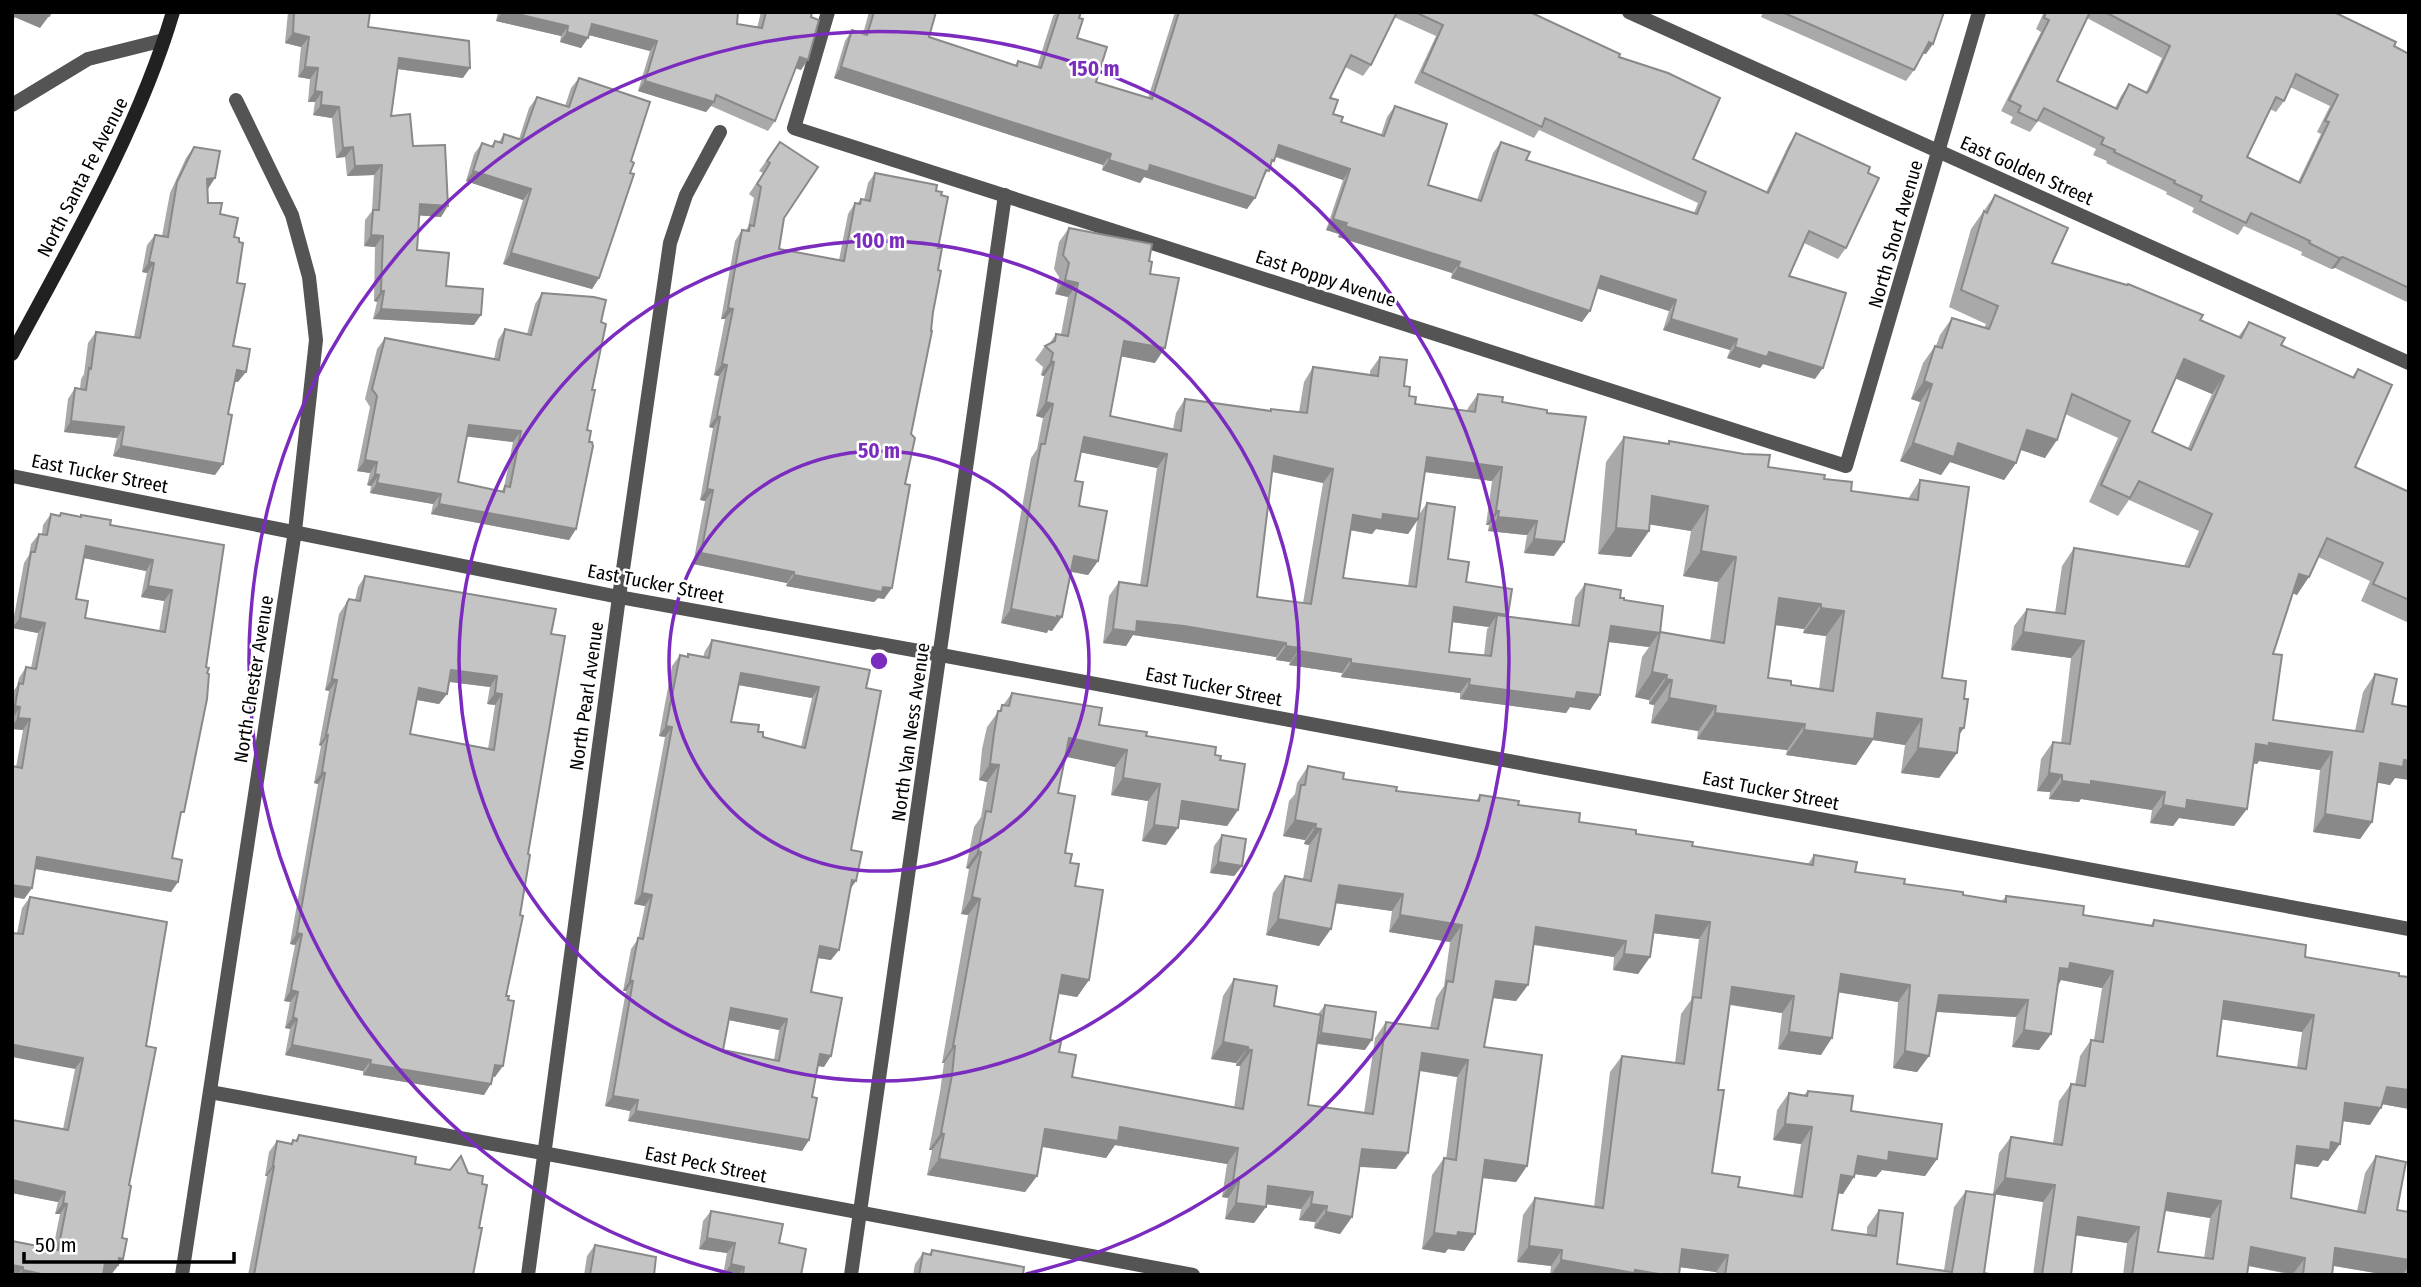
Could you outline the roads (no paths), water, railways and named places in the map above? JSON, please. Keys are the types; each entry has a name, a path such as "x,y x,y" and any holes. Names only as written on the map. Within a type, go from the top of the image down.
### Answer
{"main road":[{"name":"North Santa Fe Avenue","path":"12,354 123,140 146,90 173,12"}],"street":[{"name":"East Poppy Avenue","path":"828,12 794,128 1846,466"},
{"name":"East Golden Street","path":"1629,12 2409,363"},
{"name":"North Short Avenue","path":"1846,466 1979,12"},
{"path":"12,104 88,59 164,40"},
{"name":"North Chester Avenue","path":"182,1275 295,531 316,340 309,277 292,215 236,100"},
{"name":"North Pearl Avenue","path":"528,1275 619,597 670,243 685,195 720,132"},
{"name":"North Van Ness Avenue","path":"851,1275 1005,195"},
{"name":"East Tucker Street","path":"12,476 619,597 2409,929"},
{"name":"East Peck Street","path":"210,1092 1194,1275"}]}
